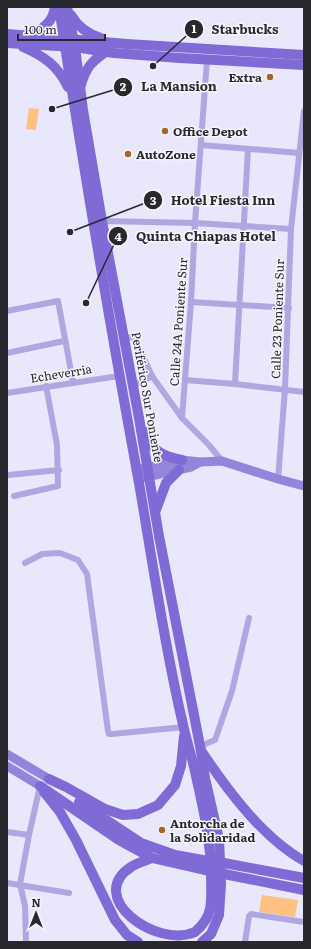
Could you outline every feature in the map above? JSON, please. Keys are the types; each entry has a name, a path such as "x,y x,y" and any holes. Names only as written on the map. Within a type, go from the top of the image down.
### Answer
{"main road":[{"path":"14,41 47,25 52,20 55,7"},
{"path":"59,7 69,43"},
{"path":"67,7 69,43"},
{"path":"67,7 76,23 84,30 93,36 117,43"},
{"path":"7,34 14,41 38,53 54,66 64,80 76,92 87,68 107,51"},
{"path":"14,41 117,43 304,55"},
{"path":"69,43 107,51 207,60 304,66"},
{"name":"Periférico Sur Poniente","path":"69,43 89,199 100,237 124,338 155,512 201,748 205,778 219,839 221,884 219,915 211,934 202,942"},
{"name":"Periférico Sur Poniente","path":"76,92 102,221 100,237 119,376 184,729"},
{"path":"89,199 95,201 99,205"},
{"path":"139,418 149,442 157,452 180,465"},
{"path":"137,474 180,465 222,461 304,486"},
{"path":"155,512 166,483 180,465"},
{"path":"48,779 66,787 105,809 123,815 138,814 158,805 175,785 181,766 184,729"},
{"path":"152,858 131,867 120,878 116,891 118,904 124,917 137,931 154,940 175,942 191,936 203,925 210,912 212,890 211,856 205,817 191,750 184,729"},
{"path":"201,748 247,812 271,837 304,861"},
{"path":"7,754 48,779 141,842 208,866"},
{"path":"7,766 39,789 118,840 152,858 224,869 304,890"},
{"path":"39,789 60,812 76,840 115,920 127,935 138,942"},
{"path":"224,869 304,878"}],"street":[{"name":"Calle 24A Poniente Sur","path":"182,418 207,60"},
{"name":"Calle 23 Poniente Sur","path":"278,479 285,389 292,229 301,169 299,153 304,111"},
{"path":"202,145 299,153"},
{"path":"234,384 240,305 248,149"},
{"path":"102,221 195,223 292,229"},
{"path":"7,311 58,301 64,341 73,382"},
{"path":"191,302 289,308"},
{"path":"124,338 134,337 152,376 182,418 209,445 222,461"},
{"path":"7,353 64,341"},
{"name":"Echeverria","path":"7,393 119,376"},
{"path":"133,386 152,376"},
{"path":"185,380 304,392"},
{"path":"14,496 58,486 59,470 57,445 46,386"},
{"path":"8,474 59,470"},
{"path":"25,563 42,554 60,553 78,560 87,574 109,734 184,729"},
{"path":"201,748 215,740 232,691 249,618"},
{"path":"26,942 25,906 20,884 39,789"},
{"path":"7,832 29,835"},
{"path":"7,882 69,893"},
{"path":"245,942 249,916 251,914 304,922"}],"shaded area":[{"path":"29,108 39,109 36,130 26,129"},
{"path":"262,895 298,900 295,917 259,912"}],"place":[{"name":"Starbucks","path":"153,66"},
{"name":"Extra","path":"270,77"},
{"name":"La Mansion","path":"52,109"},
{"name":"Office Depot","path":"165,131"},
{"name":"AutoZone","path":"128,154"},
{"name":"Hotel Fiesta Inn","path":"70,232"},
{"name":"Quinta Chiapas Hotel","path":"86,303"},
{"name":"Antorcha de la Solidaridad","path":"162,830"}]}
